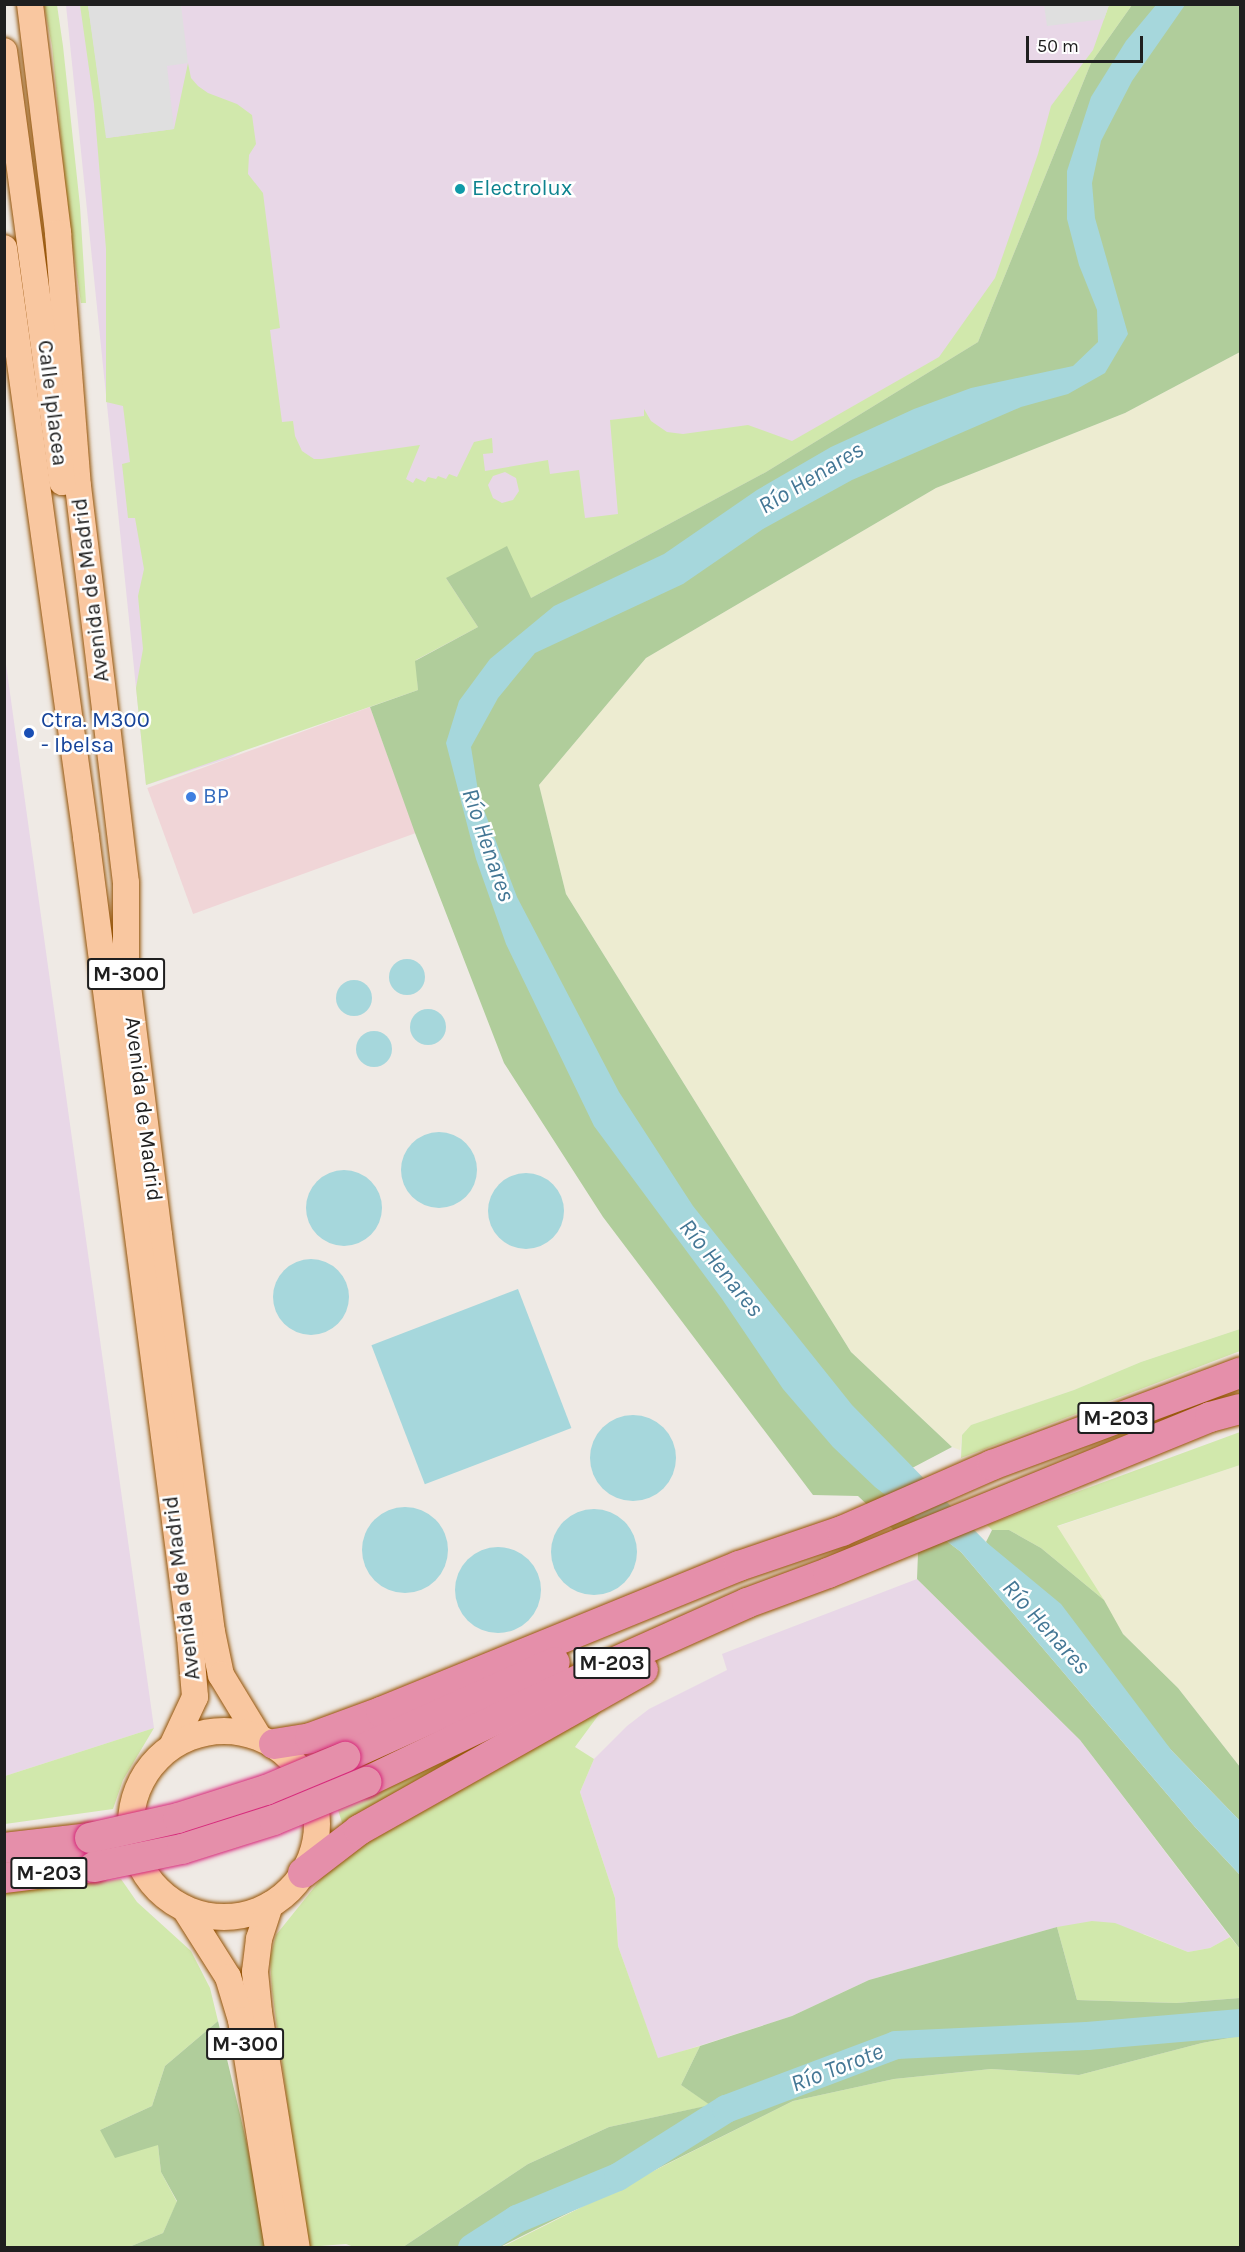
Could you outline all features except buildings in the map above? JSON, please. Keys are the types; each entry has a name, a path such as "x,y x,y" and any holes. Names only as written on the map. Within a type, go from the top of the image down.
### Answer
{"highway":[{"name":"M-203","path":"4,1846 36,1845 90,1838 178,1818 267,1790 992,1465 1202,1385 1240,1373"},
{"name":"M-203","path":"4,1878 94,1867 183,1849 274,1820 366,1782 613,1663 747,1603 828,1573 1210,1418 1240,1409"},
{"name":"M-203","path":"266,1740 310,1738 381,1712 739,1566 832,1535"},
{"path":"303,1873 369,1824 621,1681 828,1573"}],"main road":[{"name":"Avenida de Madrid","path":"30,4 58,233 78,486 126,883 126,970 212,1632 221,1675 266,1740"},
{"name":"Calle Iplacea","path":"4,51 126,970"},
{"path":"58,233 73,305 91,423"},
{"path":"4,234 9,276"},
{"name":"Avenida de Madrid","path":"4,248 86,837 190,1637 195,1697 186,1721 172,1746"},
{"name":"M-300","path":"220,1730 266,1740 289,1756 306,1778 317,1814 316,1842 303,1873 290,1890 270,1905 243,1916 220,1918 185,1909 160,1892 141,1867 132,1839 131,1813 136,1792 149,1767 172,1746 188,1737 220,1730"},
{"name":"M-300","path":"270,1905 259,1938 255,1971 279,2189 278,2247"},
{"name":"M-300","path":"185,1909 228,1977 241,2020 279,2189 297,2247"}],"shaded area":[{"path":"1044,4 1109,5 1104,19 1047,26"},
{"path":"66,5 1109,5 1091,63 978,342 766,472 416,660 229,758 146,785"},
{"path":"88,5 181,5 188,63 167,66 174,129 106,138"},
{"path":"4,650 154,1728 5,1776 4,1776"},
{"path":"370,707 416,833 193,914 147,788"},
{"path":"917,1579 1080,1740 1230,1937 1210,1948 1188,1952 1144,1934 1057,1927 869,1980 792,2016 658,2059 618,1946 615,1898 580,1792 594,1759 627,1726 649,1709 727,1670 722,1654"}],"green space":[{"path":"44,5 57,5 63,46 80,206 86,303 81,303 68,214 52,46"},
{"path":"80,5 88,5 107,138 174,129 188,63 191,78 198,86 208,93 237,104 252,115 256,144 249,155 248,174 263,193 280,328 270,330 282,422 293,421 295,436 302,451 314,459 322,459 420,445 406,479 413,483 416,478 425,482 428,477 436,479 438,476 446,479 449,474 457,477 474,442 492,438 493,453 483,454 485,471 548,460 550,474 579,470 585,518 618,514 610,420 644,416 644,409 651,421 667,432 683,434 748,425 792,441 939,357 995,278 1038,154 1051,106 1093,50 1109,5 1132,5 1091,63 978,342 766,472 531,598 446,578 478,627 416,660 418,690 146,785 136,688 143,649 138,596 144,569 135,518 128,518 122,464 130,462 123,406 106,402 106,249 94,104","holes":["505,472 516,478 519,491 513,500 502,503 493,498 488,485 493,476"]},
{"path":"1132,5 1240,5 1240,352 1125,413 936,488 646,658 539,785 566,894 851,1352 952,1447 876,1487 961,1552 1195,1827 1240,1875 1240,1949 1080,1740 917,1579 918,1553 858,1496 813,1495 603,1217 504,1063 415,833 370,707 418,690 415,661 478,627 446,578 507,546 531,598 766,472 978,342 1091,63"},
{"path":"1240,352 1240,1329 1141,1362 1074,1390 971,1425 962,1435 960,1450 952,1447 851,1352 566,894 539,785 646,658 936,488 1125,413"},
{"path":"1240,1329 1240,1351 961,1458 962,1435 971,1425 1074,1390 1141,1362"},
{"path":"1240,1432 1240,1465 1057,1526 1104,1600 1041,1548 1009,1530 992,1530 987,1525"},
{"path":"1240,1465 1240,1767 1178,1688 1123,1634 1056,1527"},
{"path":"992,1530 1009,1530 1041,1548 1104,1600 1123,1634 1178,1688 1240,1767 1240,1821 1172,1751 986,1542"},
{"path":"585,1694 345,1832 338,1810"},
{"path":"603,1709 575,1747 594,1759 580,1792 615,1898 618,1946 658,2058 700,2046 681,2085 711,2105 609,2127 528,2164 403,2247 354,2247 346,2244 307,2247 272,1990 270,1958 276,1935 341,1854"},
{"path":"154,1728 123,1780 113,1809 5,1824 5,1776"},
{"path":"121,1879 137,1902 191,1951 210,1988 218,2021 165,2066 152,2106 100,2130 158,2145 161,2172 177,2202 163,2233 129,2247 5,2247 4,1892"},
{"path":"1092,1921 1115,1923 1188,1952 1210,1948 1230,1937 1240,1949 1240,1998 1176,2003 1077,2000 1057,1927"},
{"path":"1057,1927 1077,2000 1176,2003 1240,1998 1240,2036 1202,2043 1079,2075 991,2069 894,2079 793,2101 500,2247 403,2247 528,2164 609,2127 710,2105 681,2085 700,2046 792,2016 869,1980"},
{"path":"218,2021 247,2144 267,2247 129,2247 163,2233 177,2201 161,2172 158,2145 115,2158 100,2130 152,2106 165,2066"},
{"path":"1240,2036 1240,2247 500,2248 793,2101 894,2079 991,2069 1079,2075 1202,2043"}],"water":[{"name":"Río Henares","path":"1156,5 1185,5 1132,81 1101,141 1092,183 1095,218 1128,334 1105,373 1068,394 1021,407 852,480 763,529 683,584 535,653 498,698 471,747 479,797 517,897 619,1092 693,1206 852,1405 986,1542 1061,1604 1172,1751 1240,1821 1240,1875 1195,1827 961,1552 875,1487 833,1447 783,1389 722,1299 594,1126 506,944 476,859 446,743 459,701 490,659 554,606 664,554 757,490 831,447 914,409 971,388 1073,366 1098,342 1097,310 1079,265 1067,219 1067,171 1091,97 1126,41"},
{"path":"407,959 419,965 425,977 419,989 407,995 395,989 389,977 395,965"},
{"path":"354,980 366,986 372,998 366,1010 354,1016 342,1010 336,998 342,986"},
{"path":"428,1009 440,1015 446,1027 440,1039 428,1045 416,1039 410,1027 416,1015"},
{"path":"374,1031 386,1037 392,1049 386,1061 374,1067 362,1061 356,1049 362,1037"},
{"path":"439,1132 453,1135 466,1143 474,1156 477,1170 474,1184 466,1197 453,1205 439,1208 425,1205 412,1197 404,1184 401,1170 404,1156 412,1143 425,1135"},
{"path":"344,1170 358,1173 371,1181 379,1194 382,1208 379,1222 371,1235 358,1243 344,1246 330,1243 317,1235 309,1222 306,1208 309,1194 317,1181 330,1173"},
{"path":"526,1173 540,1176 553,1184 561,1197 564,1211 561,1225 553,1238 540,1246 526,1249 512,1246 499,1238 491,1225 488,1211 491,1197 499,1184 512,1176"},
{"path":"311,1259 325,1262 338,1270 346,1283 349,1297 346,1311 338,1324 325,1332 311,1335 297,1332 284,1324 276,1311 273,1297 276,1283 284,1270 297,1262"},
{"path":"518,1289 571,1428 425,1484 371,1345"},
{"path":"625,1415 641,1415 664,1427 673,1441 676,1458 673,1475 664,1489 641,1501 625,1501 609,1494 597,1482 590,1466 590,1450 597,1434 609,1422"},
{"path":"397,1507 413,1507 436,1519 445,1533 448,1550 445,1567 436,1581 413,1593 397,1593 381,1586 369,1574 362,1558 362,1542 369,1526 381,1514"},
{"path":"586,1509 602,1509 625,1521 634,1535 637,1552 634,1569 625,1583 602,1595 586,1595 570,1588 558,1576 551,1560 551,1544 558,1528 570,1516"},
{"path":"490,1547 506,1547 529,1559 538,1573 541,1590 538,1607 529,1621 506,1633 490,1633 474,1626 462,1614 455,1598 455,1582 462,1566 474,1554"}],"waterway":[{"name":"Río Torote","path":"472,2248 517,2219 618,2177 726,2109 896,2045 1087,2036 1240,2023"}],"place":[{"name":"Electrolux","path":"460,189"},
{"name":"Ctra. M300 - Ibelsa","path":"29,733"},
{"name":"BP","path":"191,797"}]}
